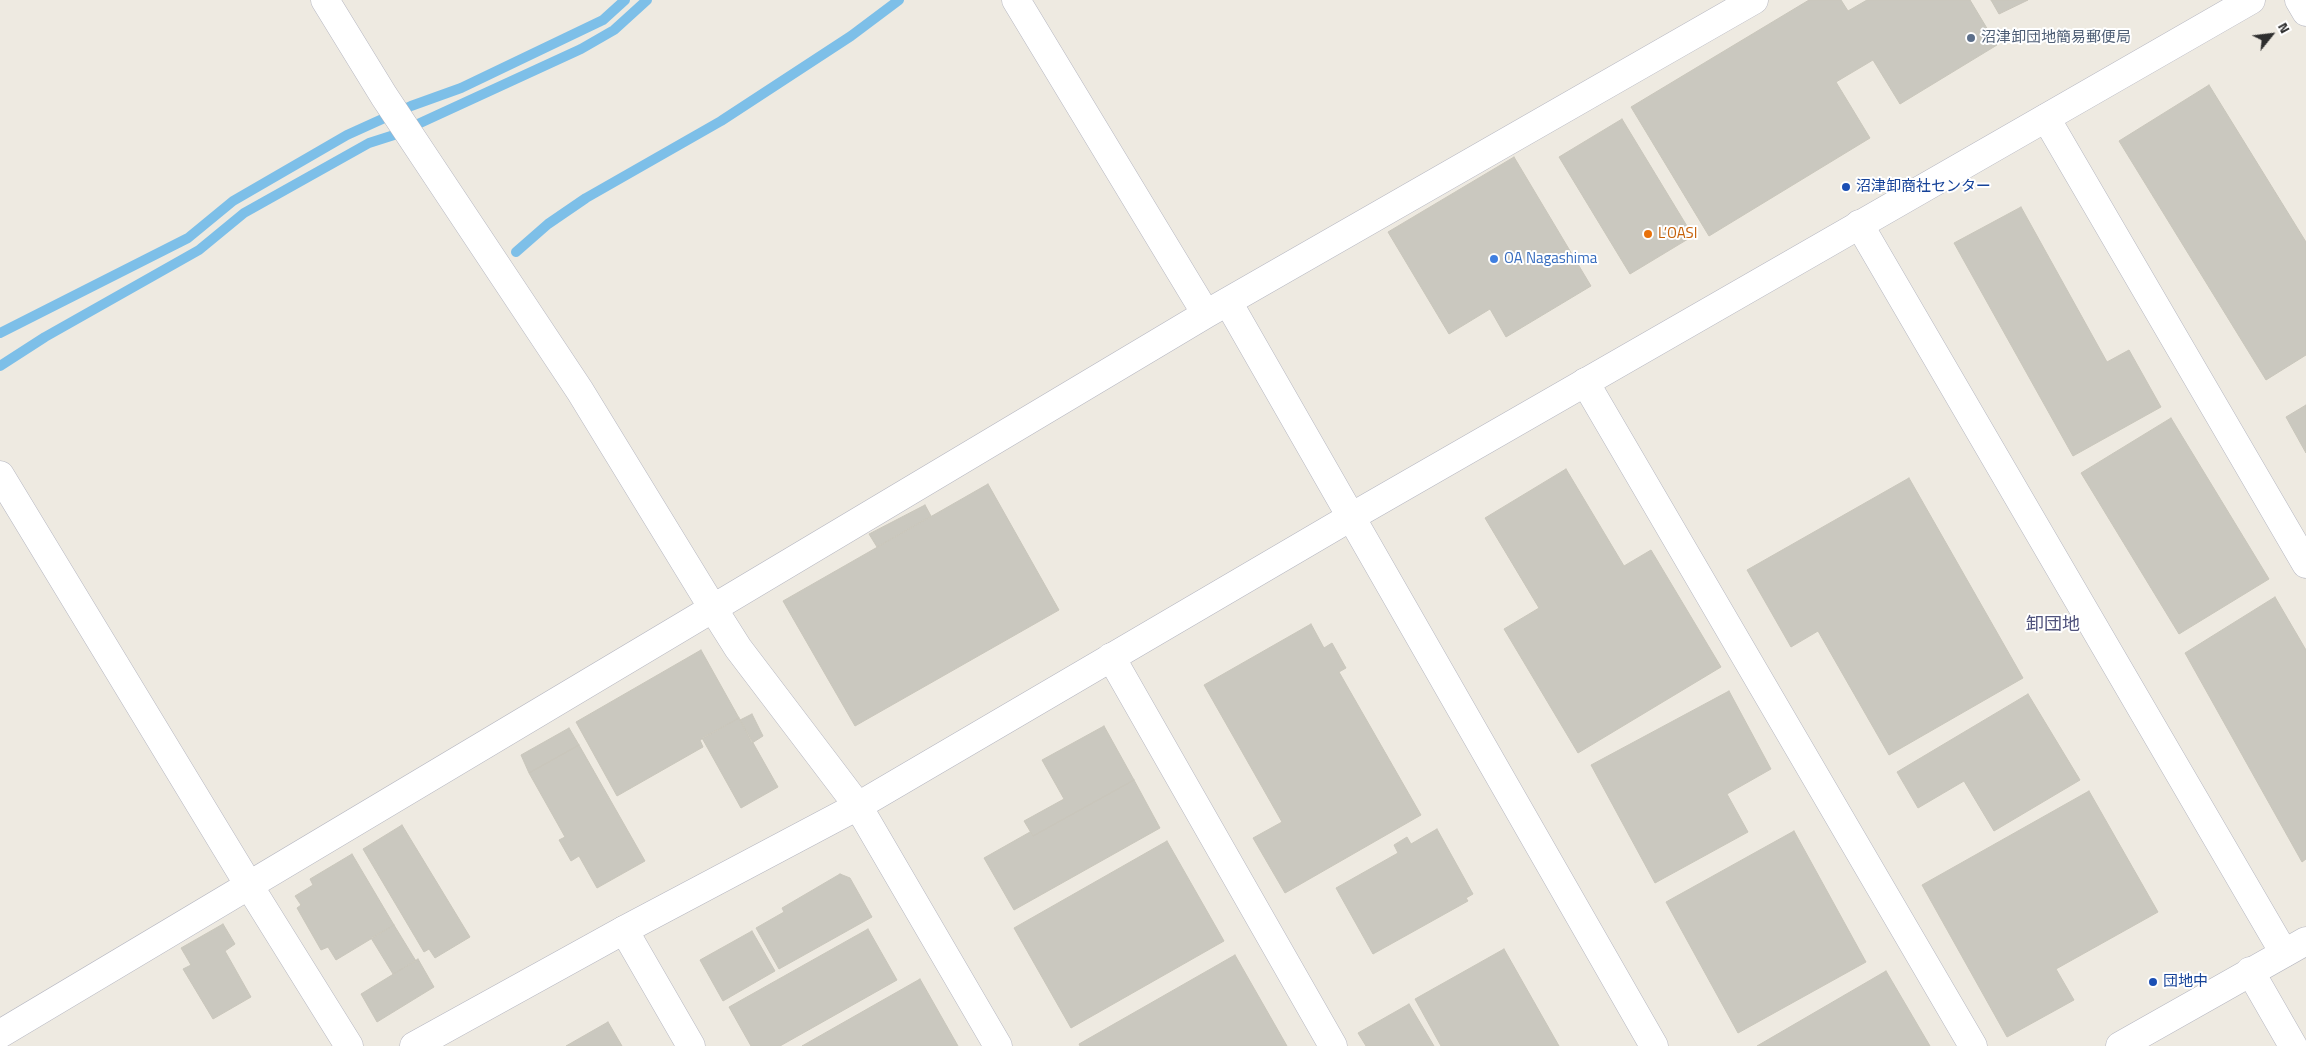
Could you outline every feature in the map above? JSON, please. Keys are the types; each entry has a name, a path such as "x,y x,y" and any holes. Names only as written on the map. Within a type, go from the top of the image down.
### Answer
{"street":[{"path":"325,0 384,96 580,391 738,648 858,806 998,1046"},
{"path":"1016,0 1351,516 1654,1046"},
{"path":"0,1034 250,887 1217,308 1754,0"},
{"path":"414,1046 624,930 858,806 1351,516 2251,0"},
{"path":"2299,0 2306,12"},
{"path":"2046,118 2306,564"},
{"path":"1859,224 2295,947 2120,1046"},
{"path":"1585,382 1973,1046"},
{"path":"0,475 250,887 349,1046"},
{"path":"1111,658 1333,1046"},
{"path":"624,930 691,1046"},
{"path":"2250,971 2293,1046"}],"building":[{"path":"1809,0 1841,0 1848,11 1867,0 1970,0 1997,45 1900,104 1873,60 1836,82 1870,138 1709,236 1631,107"},
{"path":"1991,0 2028,0 1999,14"},
{"path":"2209,85 2306,242 2306,355 2266,380 2119,141"},
{"path":"1622,119 1693,236 1630,274 1559,157"},
{"path":"1514,157 1591,286 1506,337 1490,309 1449,334 1388,232"},
{"path":"2021,207 2107,362 2129,350 2161,407 2073,456 1954,243"},
{"path":"2306,405 2306,453 2286,417"},
{"path":"2171,418 2269,579 2179,634 2081,473"},
{"path":"1566,469 1624,566 1651,550 1721,667 1578,753 1504,629 1539,608 1485,518"},
{"path":"1909,478 2023,678 1889,755 1818,631 1791,647 1747,570"},
{"path":"988,484 1059,610 855,726 783,601"},
{"path":"925,505 931,516 877,547 869,534"},
{"path":"2275,597 2306,650 2306,859 2302,862 2185,653"},
{"path":"1311,624 1324,648 1332,643 1346,668 1339,672 1421,815 1285,893 1253,838 1282,822 1204,685"},
{"path":"701,650 739,718 700,740 703,747 617,796 576,722"},
{"path":"1729,691 1771,769 1727,794 1748,832 1655,883 1591,765"},
{"path":"2028,694 2080,780 1994,831 1964,781 1918,808 1897,772"},
{"path":"752,714 763,736 752,743 740,720"},
{"path":"739,718 778,787 741,808 702,738"},
{"path":"1104,726 1134,780 1033,836 1024,821 1064,799 1042,760"},
{"path":"569,728 579,745 529,773 521,755"},
{"path":"579,745 645,861 597,888 579,856 571,861 559,840 565,837 529,773"},
{"path":"1134,780 1160,828 1014,910 984,858 1030,832 1033,836"},
{"path":"2089,791 2158,912 2056,969 2074,1000 2007,1037 1922,885"},
{"path":"402,825 470,937 435,958 429,949 424,952 363,849"},
{"path":"1437,829 1473,894 1466,898 1468,901 1373,954 1336,888 1398,853 1394,845 1407,837 1411,844"},
{"path":"1794,831 1866,962 1738,1033 1666,902"},
{"path":"1167,841 1224,941 1071,1028 1014,928"},
{"path":"352,854 394,925 336,960 328,947 321,950 297,908 301,905 295,896 313,885 310,879"},
{"path":"840,874 850,878 872,917 779,969 756,928 784,912 782,908"},
{"path":"223,924 235,944 225,951 251,997 213,1019 183,969 191,965 181,948"},
{"path":"394,925 416,961 393,974 371,938"},
{"path":"868,929 897,980 780,1046 751,1046 729,1007"},
{"path":"752,931 775,971 723,1001 700,960"},
{"path":"1504,949 1559,1046 1441,1046 1415,999"},
{"path":"1235,955 1287,1046 1080,1046 1079,1044"},
{"path":"418,959 434,987 377,1022 361,994"},
{"path":"1886,971 1930,1046 1757,1046"},
{"path":"920,979 958,1046 802,1046"},
{"path":"1409,1004 1434,1046 1366,1046 1358,1033"},
{"path":"608,1022 622,1046 566,1046"}],"waterway":[{"path":"0,333 188,238 233,201 347,135 411,106 461,88 603,20 625,0"},
{"path":"0,366 45,337 199,250 244,213 369,143 394,135 581,49 614,30 647,0"},
{"path":"516,252 548,224 586,198 721,121 851,36 899,0"}],"place":[{"name":"沼津卸団地簡易郵便局","path":"1971,38"},
{"name":"沼津卸商社センター","path":"1846,187"},
{"name":"L’OASI","path":"1648,234"},
{"name":"OA Nagashima","path":"1494,259"},
{"name":"団地中","path":"2153,982"}],"district":[{"name":"卸団地","path":"2053,626"}]}
